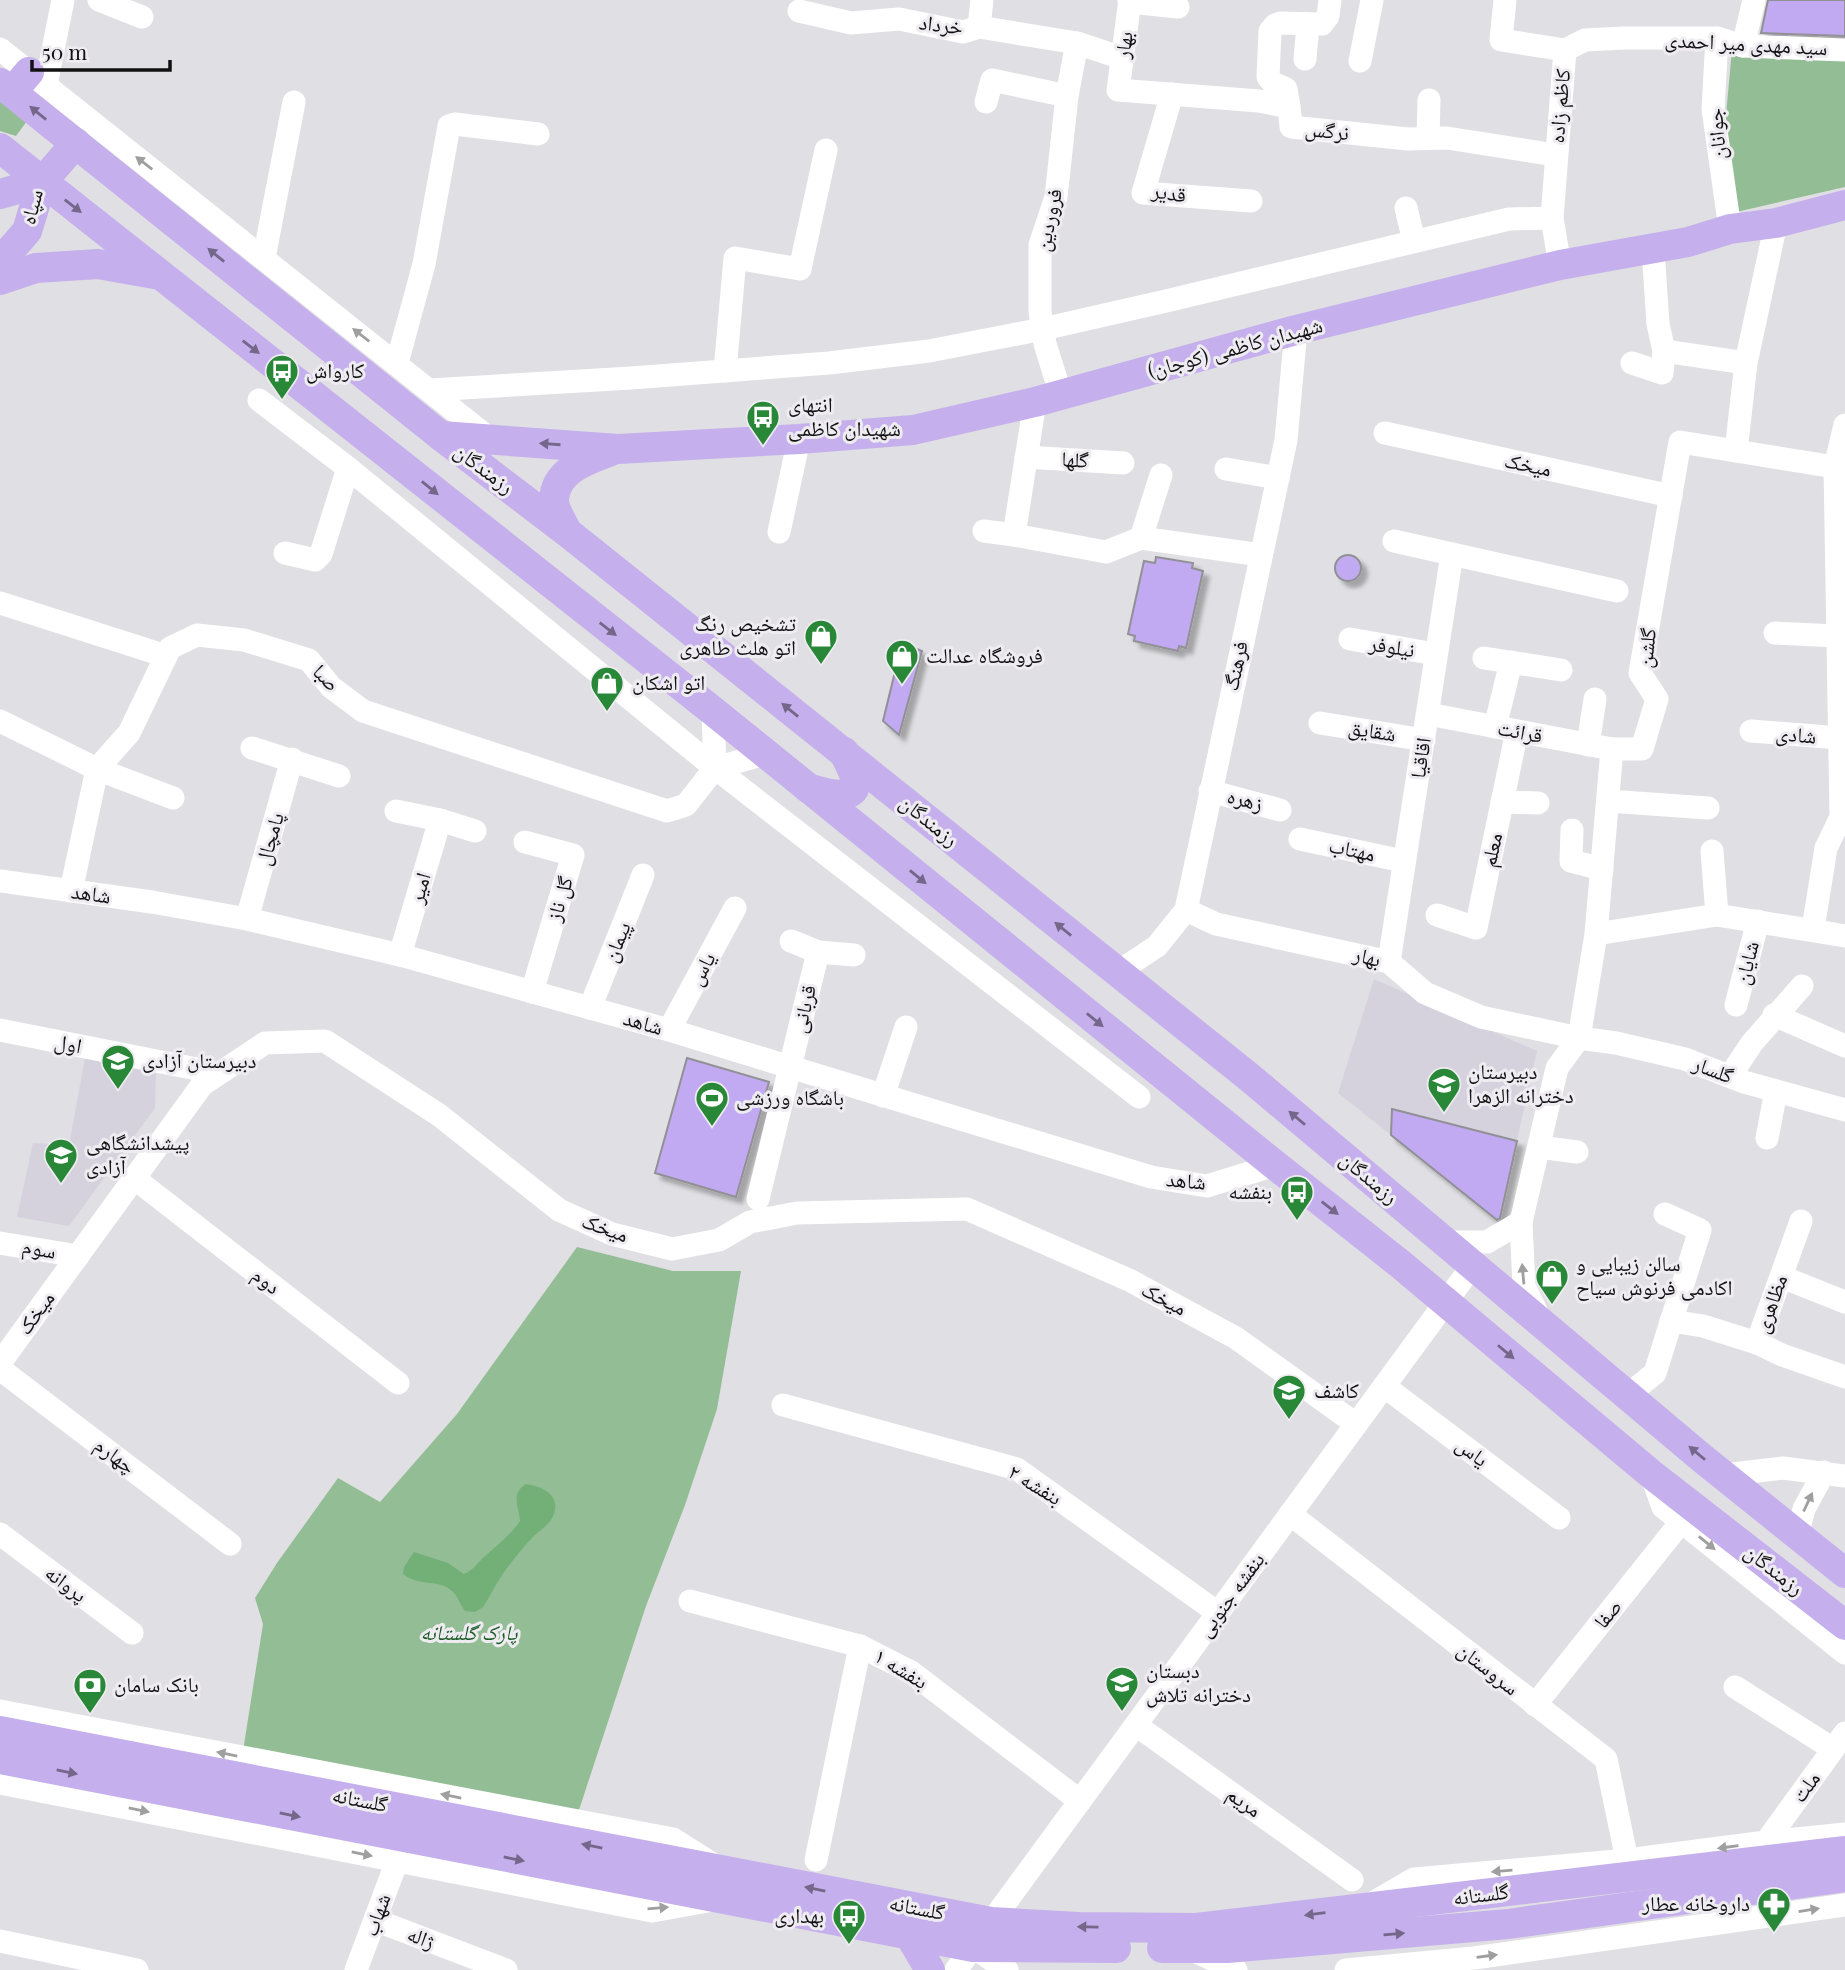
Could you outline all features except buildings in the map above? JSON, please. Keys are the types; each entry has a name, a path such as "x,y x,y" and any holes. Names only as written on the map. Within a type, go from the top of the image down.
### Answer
{"main road":[{"name":"رزمندگان","path":"22,83 76,143 170,201 441,436 567,532 1249,1077 1845,1573"},
{"path":"42,181 76,143"},
{"name":"رزمندگان","path":"0,148 713,711 1446,1302 1651,1474 1845,1625"},
{"name":"سپاه","path":"0,194 42,181"},
{"name":"سپاه","path":"0,262 27,231 42,181"},
{"name":"شهیدان کاظمی (کوجان)","path":"618,449 912,430 1048,398 1296,330 1560,265 1653,250 1730,229 1776,223 1845,205"},
{"path":"0,280 36,268 99,264 160,275"},
{"path":"441,436 618,449"},
{"path":"567,532 554,502 559,482 578,464 618,449"},
{"path":"808,788 832,795 850,792 855,785 855,776 844,752"},
{"path":"879,845 873,835 886,816 901,810 916,811"},
{"name":"گلستانه","path":"0,1731 722,1886 910,1936 964,1958 1227,1948 1508,1924 1845,1877"},
{"name":"گلستانه","path":"0,1759 722,1886 991,1922 1078,1927 1196,1928 1845,1851"},
{"path":"910,1936 930,1970"}],"street":[{"path":"22,83 63,0"},
{"path":"99,0 142,17"},
{"path":"978,27 982,0"},
{"path":"1289,107 1286,89 1273,83 1268,77 1270,30 1281,23 1322,24 1326,21 1330,0"},
{"path":"1360,61 1372,0"},
{"name":"کاظم زاده","path":"1505,0 1501,40 1565,50 1552,218 1560,265"},
{"path":"1743,46 1754,0"},
{"path":"1130,1 1178,7"},
{"name":"بهار","path":"1118,90 1130,1"},
{"name":"خرداد","path":"799,10 851,23 899,19 963,32 978,27 1077,43 1122,58"},
{"path":"1305,59 1308,25"},
{"name":"سید مهدی میر احمدی","path":"1565,50 1585,40 1717,38 1743,46 1845,50"},
{"name":"جوانان","path":"1717,38 1713,109 1730,229"},
{"name":"فروردین","path":"1048,398 1040,312 1040,245 1056,197 1067,96 1077,43"},
{"path":"0,49 22,83 170,201 264,258 490,439"},
{"path":"986,102 992,80 1067,96"},
{"name":"نرگس","path":"1118,90 1259,101 1289,107 1291,127 1408,139 1447,138 1555,155"},
{"name":"قدیر","path":"1172,94 1143,193 1251,201"},
{"path":"1428,138 1429,100"},
{"path":"264,258 294,102"},
{"path":"397,363 424,264 449,126 455,124 538,134"},
{"path":"725,371 735,258 800,269 826,150"},
{"path":"1406,208 1414,241"},
{"path":"430,390 829,363 929,351 1043,328 1509,219 1552,218"},
{"path":"1776,223 1746,363 1737,451 1836,467"},
{"path":"1632,363 1662,373 1664,351 1658,324 1653,250"},
{"name":"فرهنگ","path":"1118,972 1157,946 1186,910 1286,440 1296,330"},
{"path":"1664,351 1746,363"},
{"path":"1014,535 1026,457 1048,398"},
{"path":"259,400 348,468 715,768 1139,1097"},
{"path":"1813,929 1826,848 1843,818 1840,738 1842,686 1838,636 1841,611 1840,493 1836,467 1845,425"},
{"name":"میخک","path":"1385,433 1671,496"},
{"path":"779,532 799,439"},
{"name":"گلشن","path":"1612,749 1642,749 1657,699 1640,673 1680,442 1737,451"},
{"name":"گلها","path":"1026,457 1123,463"},
{"path":"285,553 315,560 321,554 348,468"},
{"path":"1226,469 1278,478"},
{"path":"1141,538 1161,475"},
{"path":"984,531 1106,552 1141,538 1261,555"},
{"path":"1394,541 1617,591"},
{"name":"اقاقیا","path":"1389,962 1452,554"},
{"path":"0,603 166,656"},
{"path":"1775,633 1838,636"},
{"name":"صبا","path":"71,891 97,769 129,733 170,648 197,635 244,640 309,660 331,687 363,711 667,810 686,804 715,768"},
{"name":"نیلوفر","path":"1350,639 1435,654"},
{"path":"1484,658 1560,670"},
{"name":"معلم","path":"1437,915 1476,928 1502,802 1511,662"},
{"path":"1588,745 1595,699"},
{"path":"713,711 715,768"},
{"name":"قرائت","path":"1429,714 1612,749"},
{"path":"0,721 97,769 173,798"},
{"name":"شقایق","path":"1320,723 1424,740"},
{"name":"شادی","path":"1751,731 1840,738"},
{"path":"252,748 339,775"},
{"path":"1541,1322 1524,1286 1521,1222 1557,1068 1579,1038 1596,934 1612,749"},
{"path":"715,768 765,754"},
{"name":"پامچال","path":"247,919 292,759"},
{"name":"زهره","path":"1210,791 1280,810"},
{"path":"1608,801 1708,808"},
{"path":"1502,802 1538,803"},
{"path":"396,811 475,831"},
{"name":"امیر","path":"400,956 440,820"},
{"path":"1572,830 1571,861 1602,869"},
{"name":"مهتاب","path":"1300,839 1403,861"},
{"name":"گل ناز","path":"525,842 573,855 532,992"},
{"path":"1712,851 1717,915"},
{"name":"پیمان","path":"590,1008 643,875"},
{"name":"شاهد","path":"0,881 152,902 247,919 400,956 669,1030 1150,1177 1207,1186 1275,1165"},
{"name":"یاس","path":"669,1030 734,908"},
{"name":"بهار","path":"1186,910 1216,924 1389,962 1425,993 1482,1017 1579,1038"},
{"path":"1596,934 1717,915 1845,936"},
{"name":"شایان","path":"1736,1005 1758,921"},
{"path":"791,942 818,952 854,955"},
{"name":"قربانی","path":"758,1199 818,952"},
{"path":"1730,1076 1774,1015 1802,986"},
{"path":"1774,1015 1845,1046"},
{"path":"883,1096 906,1027"},
{"name":"اول","path":"0,1030 218,1073"},
{"name":"گلسار","path":"1579,1038 1616,1043 1685,1059 1776,1091 1845,1110"},
{"name":"میخک","path":"0,1363 202,1085 265,1043 325,1041 439,1115 559,1210 612,1234 672,1248 719,1240 750,1222 797,1213 967,1209 1129,1280 1236,1338 1356,1424"},
{"path":"1767,1138 1776,1091"},
{"path":"1539,1147 1577,1152"},
{"name":"دوم","path":"134,1178 398,1383"},
{"path":"1628,1395 1655,1373 1700,1230 1665,1214"},
{"name":"مظاهری","path":"1671,1321 1703,1326 1757,1343 1801,1221"},
{"path":"1445,1242 1487,1242 1521,1222"},
{"name":"سوم","path":"0,1242 78,1256"},
{"name":"بنفشه جنوبی","path":"964,1958 1473,1265"},
{"path":"1782,1277 1845,1302"},
{"path":"1757,1343 1782,1355 1845,1377"},
{"name":"چهارم","path":"0,1369 230,1544"},
{"name":"یاس","path":"1384,1386 1559,1518"},
{"name":"بنفشه ۲","path":"783,1405 1017,1469 1218,1613"},
{"path":"1724,1475 1783,1468 1834,1474"},
{"path":"1651,1474 1663,1507 1845,1653"},
{"path":"1797,1535 1804,1509 1834,1474"},
{"name":"سروستان","path":"1290,1514 1606,1759 1627,1860"},
{"name":"صفا","path":"1535,1705 1681,1522"},
{"name":"پروانه","path":"0,1534 132,1633"},
{"name":"بنفشه ۱","path":"690,1601 860,1646 911,1672 1080,1801"},
{"path":"816,1860 860,1646"},
{"path":"1735,1686 1839,1741"},
{"path":"0,1711 673,1839 722,1886 652,1910 0,1783"},
{"name":"مریم","path":"1136,1725 1352,1880"},
{"name":"ملت","path":"1766,1842 1839,1741"},
{"path":"1364,1909 1414,1879 1627,1860 1845,1835"},
{"name":"شهاب","path":"356,1970 397,1861"},
{"path":"1346,1970 1488,1956 1845,1905"},
{"name":"ژاله","path":"375,1920 506,1970"},
{"path":"0,1941 137,1970"},
{"path":"1189,1948 1236,1970"},
{"path":"964,1958 1007,1970"}],"shaded area":[{"name":"دبيرستان دخترانه الزهرا","path":"1374,979 1537,1051 1499,1221 1338,1093"},
{"path":"85,1058 156,1073 155,1108 69,1226 17,1217 33,1143 69,1145"},
{"path":"526,1484 551,1495 555,1504 554,1514 510,1564 483,1607 475,1612 465,1611 456,1595 447,1587 409,1578 403,1574 404,1567 414,1552 448,1563 464,1574 470,1571 507,1537 520,1521 517,1496"}],"green space":[{"path":"1732,50 1845,55 1845,187 1736,212 1725,126"},
{"path":"0,95 27,121 16,136 0,131"},
{"name":"پارک گلستانه","path":"577,1247 673,1271 741,1271 717,1409 685,1505 646,1606 578,1813 243,1751 263,1624 255,1598 277,1563 338,1478 380,1502 457,1414"}],"place":[{"name":"کارواش","path":"282,401"},
{"name":"انتهای شهیدان کاظمی","path":"763,447"},
{"name":"تشخیص رنگ اتو هلث طاهری","path":"821,666"},
{"name":"فروشگاه عدالت","path":"902,686"},
{"name":"اتو اشکان","path":"607,713"},
{"name":"دبیرستان آزادی","path":"118,1091"},
{"name":"دبيرستان دخترانه الزهرا","path":"1444,1114"},
{"name":"باشگاه ورزشی","path":"712,1128"},
{"name":"پیشدانشگاهی آزادی","path":"61,1185"},
{"name":"بنفشه","path":"1297,1222"},
{"name":"سالن زیبایی و اکادمی فرنوش سیاح","path":"1552,1306"},
{"name":"کاشف","path":"1289,1421"},
{"name":"دبستان دخترانه تلاش","path":"1122,1713"},
{"name":"بانک سامان","path":"90,1715"},
{"name":"داروخانه عطار","path":"1774,1934"},
{"name":"بهداری","path":"849,1946"}]}
